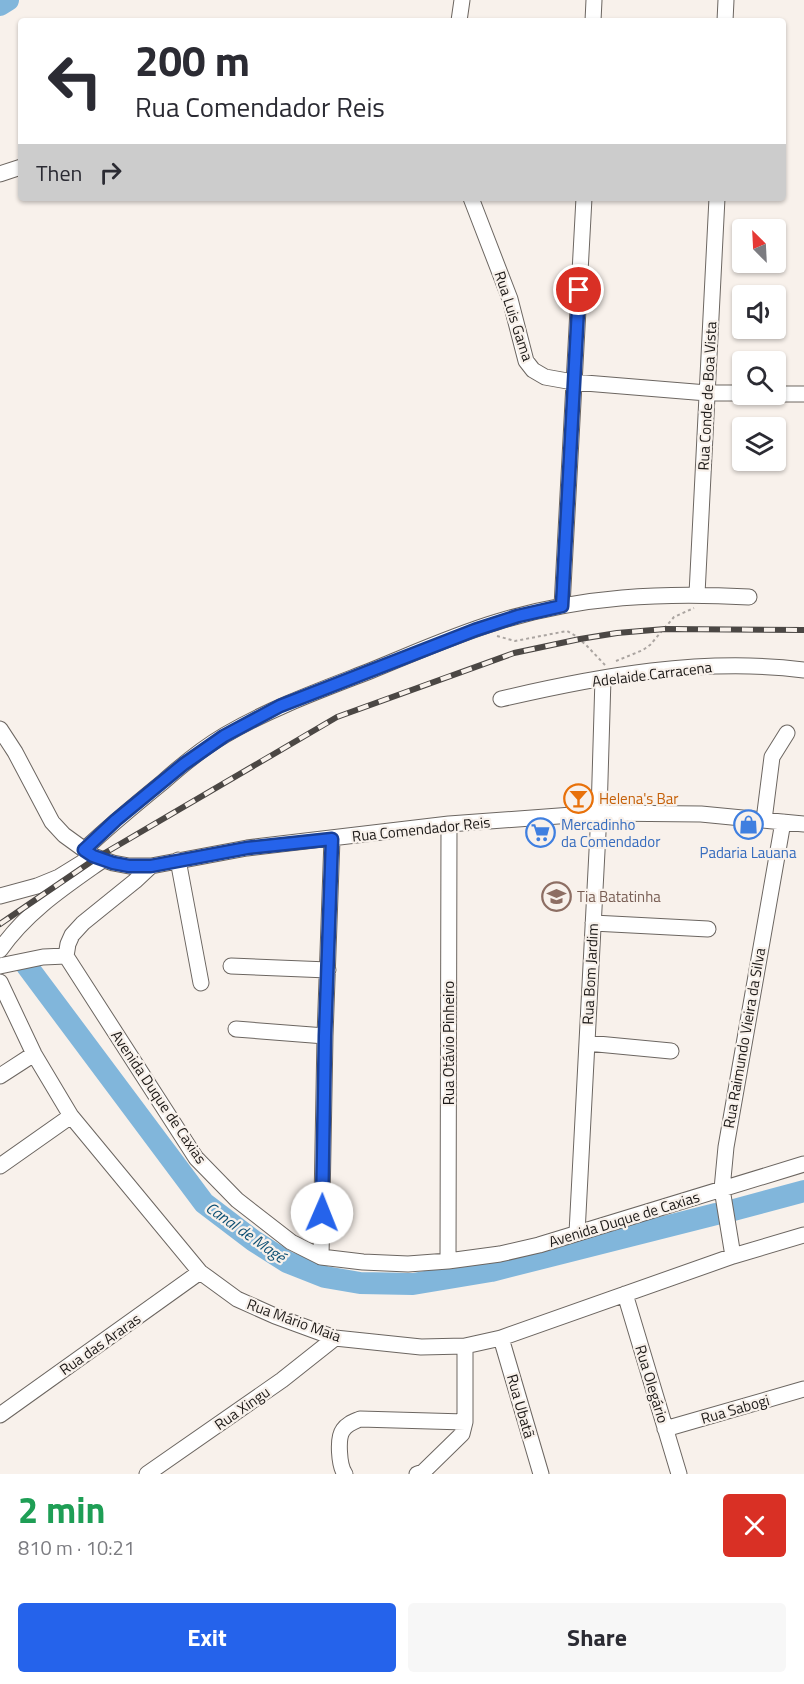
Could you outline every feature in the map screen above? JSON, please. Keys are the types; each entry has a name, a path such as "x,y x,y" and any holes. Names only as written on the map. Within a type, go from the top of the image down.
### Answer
{"street":[{"path":"459,18 462,0"},
{"path":"593,18 594,0"},
{"path":"725,18 726,0"},
{"path":"0,174 18,168"},
{"name":"Rua Luis Gama","path":"472,201 510,299 526,361 533,370 545,377 573,382 732,393"},
{"path":"562,606 584,201"},
{"name":"Rua Conde de Boa Vista","path":"697,594 717,201"},
{"path":"786,394 804,394"},
{"path":"0,950 23,922 94,855 116,820 184,764 224,736 271,711 475,630 518,616 562,606 636,596 697,594 749,597"},
{"name":"Adelaide Carracena","path":"501,699 603,678 686,668 736,666 804,670"},
{"name":"Rua Bom Jardim","path":"577,1233 599,813 603,678"},
{"name":"Rua Comendador Reis","path":"0,729 15,752 52,822 64,835 94,855 129,866 151,866 247,848 449,824 599,813 701,814 804,824"},
{"path":"764,820 772,757 787,733"},
{"name":"Rua Raimundo Vieira da Silva","path":"733,1256 722,1189 726,1147 783,822"},
{"name":"Rua Otávio Pinheiro","path":"448,1261 449,824"},
{"path":"321,1257 325,1036 332,839"},
{"path":"0,896 60,877 94,855"},
{"path":"178,860 201,983"},
{"path":"0,966 43,957 66,956 72,934 151,866"},
{"path":"593,923 708,929"},
{"name":"Avenida Duque de Caxias","path":"66,956 196,1158 237,1200 291,1242 321,1257 408,1264 500,1254 804,1164"},
{"path":"231,966 328,970"},
{"name":"Rua Mário Maia","path":"0,982 34,1054 71,1116 200,1272 237,1299 274,1316 335,1338 421,1347 465,1346 501,1338 733,1256 804,1235"},
{"path":"236,1029 325,1036"},
{"path":"587,1043 671,1051"},
{"path":"0,1076 34,1054"},
{"path":"0,1166 71,1116"},
{"name":"Rua das Araras","path":"0,1415 200,1272"},
{"name":"Rua Olegário","path":"625,1294 679,1474"},
{"name":"Rua Xingu","path":"147,1474 282,1380 335,1338"},
{"name":"Rua Ubatã","path":"501,1338 541,1474"},
{"path":"417,1474 423,1472 462,1434 465,1422 465,1346"},
{"name":"Rua Sabogi","path":"665,1429 804,1389"},
{"path":"345,1474 340,1463 341,1432 348,1424 360,1419 465,1422"}],"path":[{"path":"616,661 650,645 674,617 694,608 697,594"},
{"path":"496,636 515,641 567,631 603,662 605,668 603,678"}],"waterway":[{"name":"Canal de Magé","path":"0,5 8,0"},
{"name":"Canal de Magé","path":"27,966 204,1203 254,1241 287,1262 325,1277 360,1283 413,1284 491,1271 716,1214"},
{"name":"Canal de Magé","path":"730,1211 804,1191"}],"railway":[{"path":"0,924 98,857 337,717 514,653 580,639 665,629 804,630"}],"place":[{"name":"Helena's Bar","path":"578,798"},
{"name":"Padaria Lauana","path":"748,825"},
{"name":"Mercadinho da Comendador","path":"540,833"},
{"name":"Tia Batatinha","path":"556,896"}],"route":[{"path":"322,1213 332,839 247,848 151,866 113,863 84,850 116,820 184,764 224,736 280,706 497,622 562,606 579,290"}]}
